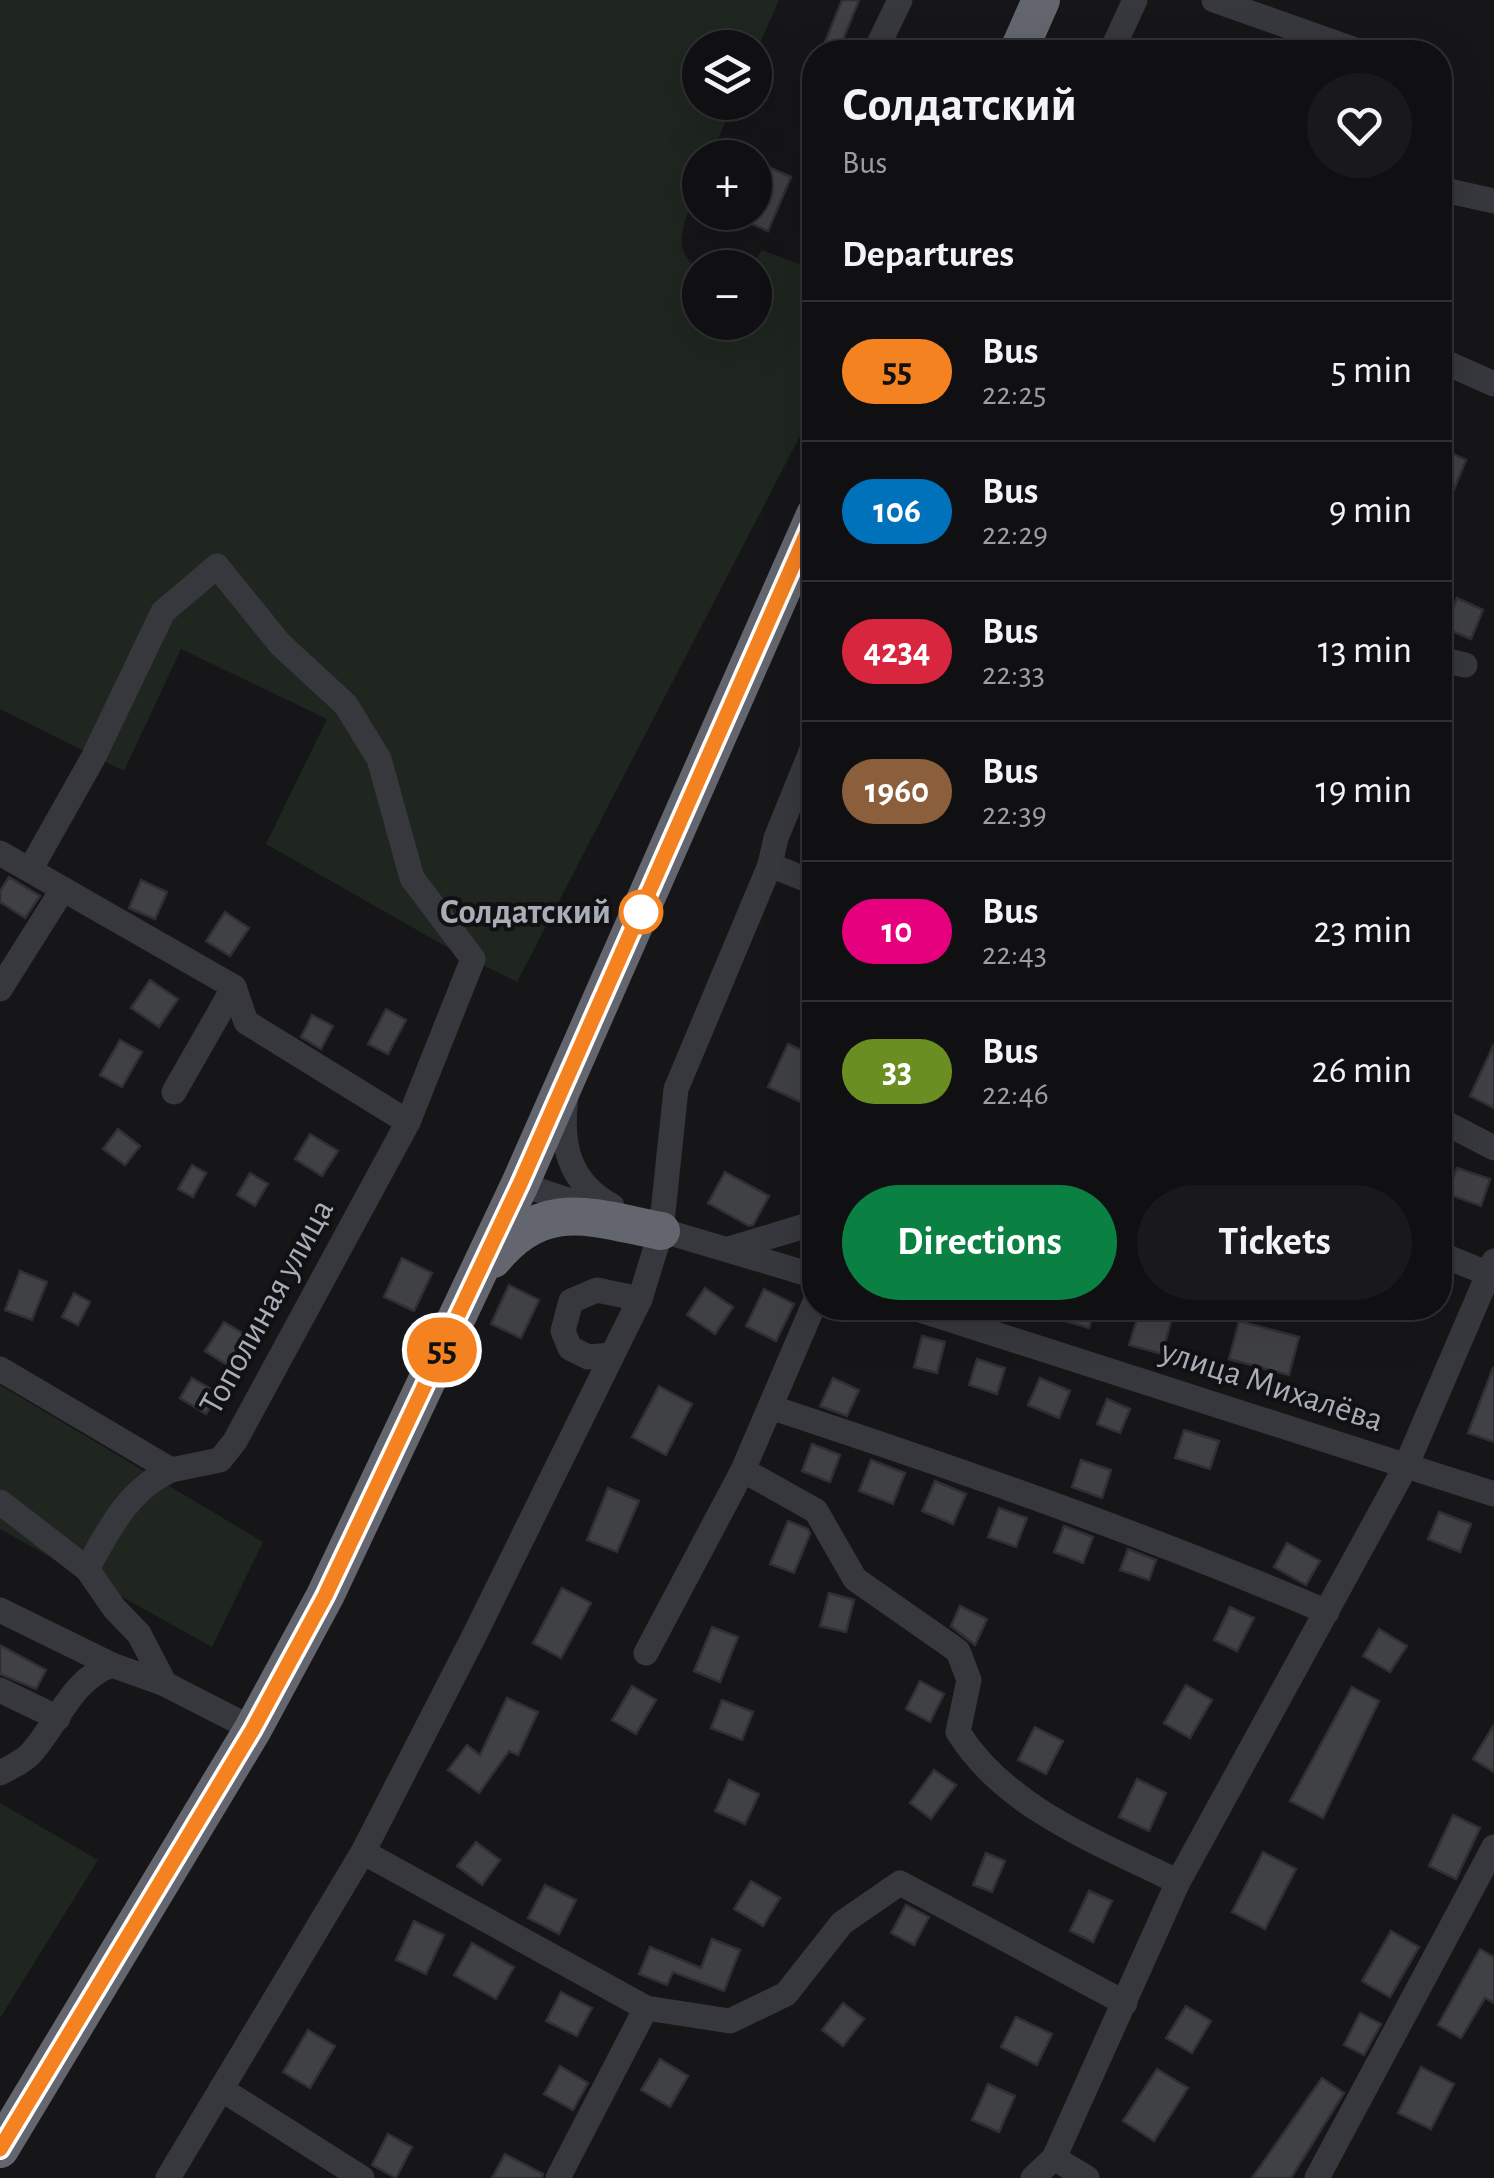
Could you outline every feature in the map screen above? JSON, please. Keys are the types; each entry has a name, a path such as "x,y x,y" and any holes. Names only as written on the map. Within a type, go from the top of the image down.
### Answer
{"highway":[{"path":"1024,40 1042,0"},
{"path":"0,2149 253,1729 325,1596 520,1184 802,544"},
{"path":"473,1285 498,1253 542,1220 570,1216 661,1231"}],"street":[{"path":"880,40 900,0"},
{"path":"1117,40 1135,0"},
{"path":"1214,0 1327,40"},
{"path":"1452,191 1494,200"},
{"path":"1452,365 1494,384"},
{"name":"Тополиная улица","path":"30,870 93,758 164,612 217,566 280,644 346,706 379,759 412,878 474,959 408,1122 235,1441 220,1460 172,1470"},
{"path":"168,2178 362,1852 474,1636 640,1299 661,1231 676,1088 770,865 776,838 802,774"},
{"path":"0,853 234,987 246,1022 408,1122"},
{"path":"770,865 802,878"},
{"path":"0,989 63,889"},
{"path":"174,1092 234,987"},
{"path":"568,1075 564,1136 569,1164 584,1186 606,1204 661,1231"},
{"path":"1452,1126 1494,1148"},
{"path":"520,1184 802,1272"},
{"path":"728,1249 802,1227"},
{"path":"1033,2178 1054,2158 1178,1882 1406,1466 1491,1268 1452,1257"},
{"path":"612,1356 588,1356 570,1348 563,1330 571,1301 597,1290 640,1299"},
{"path":"646,1653 743,1470 807,1320"},
{"name":"улица Михалёва","path":"951,1320 1494,1494"},
{"path":"0,1369 172,1470"},
{"path":"770,1407 1205,1560 1327,1612"},
{"path":"86,1568 133,1497 149,1480 172,1470"},
{"path":"743,1470 816,1511 855,1579 958,1650 969,1680 958,1732 977,1762 1049,1818 1178,1882"},
{"path":"0,1502 86,1568 114,1608 140,1634 165,1684"},
{"path":"0,1610 112,1665 165,1684 253,1729"},
{"path":"0,1773 30,1755 93,1672 112,1665"},
{"path":"0,1690 58,1718"},
{"path":"1317,2178 1494,1846"},
{"path":"362,1852 646,2008 730,2021 786,1994 842,1924 900,1883 1125,2003"},
{"path":"558,2178 646,2008"},
{"path":"221,2089 362,2178"},
{"path":"1054,2158 1087,2178"}],"shaded area":[{"path":"0,0 779,0 766,30 682,30 682,120 726,120 718,140 682,140 682,340 772,340 772,254 799,264 802,257 802,432 517,982 454,951 266,844 327,719 181,649 124,771 0,709"},
{"path":"0,1385 263,1542 212,1647 0,1529"},
{"path":"0,1803 98,1860 0,2018"}],"building":[{"path":"842,0 859,0 843,40 826,40"},
{"path":"772,169 791,177 772,222"},
{"path":"1452,454 1466,460 1452,492"},
{"path":"1457,598 1483,610 1471,639 1452,631 1452,610"},
{"path":"9,877 40,896 25,918 0,902 0,891"},
{"path":"141,880 167,892 155,919 129,908"},
{"path":"225,912 249,928 230,956 206,941"},
{"path":"150,980 178,999 159,1027 131,1008"},
{"path":"386,1009 406,1020 388,1054 368,1044"},
{"path":"312,1015 333,1026 321,1049 301,1037"},
{"path":"120,1040 142,1052 122,1087 100,1075"},
{"path":"788,1044 802,1050 802,1103 768,1087"},
{"path":"1494,1044 1494,1108 1470,1096"},
{"path":"118,1129 140,1146 125,1165 103,1149"},
{"path":"310,1134 338,1151 322,1176 295,1159"},
{"path":"192,1165 206,1173 193,1197 178,1189"},
{"path":"1457,1168 1490,1179 1481,1206 1452,1196"},
{"path":"725,1172 769,1196 753,1225 708,1203"},
{"path":"250,1173 268,1184 255,1206 237,1195"},
{"path":"402,1258 432,1273 414,1311 384,1297"},
{"path":"20,1271 47,1282 32,1320 5,1310"},
{"path":"509,1285 539,1300 521,1338 491,1324"},
{"path":"705,1288 733,1307 715,1334 687,1315"},
{"path":"764,1289 794,1304 776,1341 746,1326"},
{"path":"74,1293 90,1302 78,1325 62,1317"},
{"path":"1065,1320 1091,1320 1089,1328"},
{"path":"1137,1320 1171,1320 1162,1354 1129,1345"},
{"path":"1239,1321 1299,1337 1289,1375 1229,1359"},
{"path":"224,1322 254,1340 235,1370 205,1351"},
{"path":"922,1336 945,1342 937,1373 914,1367"},
{"path":"977,1359 1005,1368 997,1394 969,1385"},
{"path":"1494,1368 1494,1442 1468,1433"},
{"path":"192,1378 218,1393 206,1414 180,1398"},
{"path":"833,1378 859,1390 847,1416 820,1406"},
{"path":"1040,1378 1070,1391 1059,1418 1028,1405"},
{"path":"659,1386 692,1404 666,1455 632,1437"},
{"path":"1107,1399 1130,1409 1120,1433 1097,1424"},
{"path":"1184,1430 1219,1441 1210,1469 1175,1458"},
{"path":"812,1444 840,1455 830,1482 802,1471"},
{"path":"871,1460 905,1473 893,1504 859,1491"},
{"path":"1081,1460 1111,1470 1102,1498 1072,1487"},
{"path":"935,1481 966,1494 953,1524 922,1511"},
{"path":"608,1488 639,1501 617,1552 587,1540"},
{"path":"999,1508 1027,1518 1016,1547 988,1537"},
{"path":"1439,1512 1471,1524 1460,1552 1428,1539"},
{"path":"788,1521 808,1529 810,1534 794,1573 770,1564"},
{"path":"1064,1526 1093,1537 1083,1563 1054,1552"},
{"path":"1287,1543 1320,1561 1306,1585 1274,1567"},
{"path":"1128,1549 1156,1560 1149,1580 1120,1570"},
{"path":"562,1588 591,1603 561,1658 533,1643"},
{"path":"829,1593 854,1600 846,1632 820,1626"},
{"path":"960,1606 987,1619 975,1645 951,1626"},
{"path":"1230,1607 1254,1618 1237,1651 1214,1640"},
{"path":"712,1627 738,1637 720,1682 694,1671"},
{"path":"1379,1629 1407,1646 1390,1672 1363,1656"},
{"path":"0,1645 46,1670 36,1689 0,1674"},
{"path":"920,1681 944,1694 930,1722 906,1709"},
{"path":"1186,1685 1212,1700 1190,1738 1164,1723"},
{"path":"632,1686 656,1700 636,1734 612,1720"},
{"path":"1352,1687 1379,1701 1323,1818 1290,1801"},
{"path":"507,1698 538,1712 518,1755 509,1751 479,1793 448,1770 467,1745 480,1755"},
{"path":"722,1700 753,1712 742,1740 711,1728"},
{"path":"1494,1725 1494,1772 1473,1759"},
{"path":"1035,1727 1063,1741 1046,1774 1018,1760"},
{"path":"934,1770 956,1785 931,1819 910,1803"},
{"path":"1137,1779 1166,1793 1149,1831 1119,1817"},
{"path":"729,1780 759,1794 745,1824 715,1811"},
{"path":"1453,1815 1480,1828 1456,1879 1429,1866"},
{"path":"476,1842 500,1860 482,1885 457,1866"},
{"path":"1263,1852 1296,1869 1265,1929 1232,1912"},
{"path":"986,1853 1005,1861 992,1892 973,1885"},
{"path":"751,1881 780,1898 763,1926 734,1909"},
{"path":"545,1885 576,1900 559,1934 528,1918"},
{"path":"1089,1891 1112,1901 1093,1942 1070,1931"},
{"path":"906,1905 929,1917 914,1945 891,1933"},
{"path":"414,1921 444,1935 426,1974 396,1960"},
{"path":"1391,1931 1419,1947 1390,1997 1362,1981"},
{"path":"712,1939 740,1950 724,1991 673,1972 667,1985 639,1974 650,1947 701,1968"},
{"path":"472,1943 514,1967 496,1999 454,1975"},
{"path":"1480,1949 1494,1957 1494,2003 1485,1998 1461,2038 1438,2025"},
{"path":"561,1992 592,2008 577,2036 546,2021"},
{"path":"843,2003 864,2019 843,2046 822,2030"},
{"path":"1186,2006 1211,2021 1192,2053 1166,2038"},
{"path":"1360,2013 1381,2024 1364,2055 1344,2045"},
{"path":"1016,2017 1052,2034 1037,2065 1001,2047"},
{"path":"308,2030 335,2046 310,2088 283,2072"},
{"path":"660,2059 688,2076 670,2107 641,2090"},
{"path":"560,2066 588,2083 573,2110 544,2094"},
{"path":"1421,2067 1454,2084 1431,2129 1398,2113"},
{"path":"1157,2069 1188,2088 1154,2141 1123,2121"},
{"path":"1322,2078 1344,2093 1291,2178 1252,2178"},
{"path":"988,2084 1015,2096 999,2132 972,2120"},
{"path":"388,2134 412,2147 396,2178 372,2165"},
{"path":"505,2154 543,2174 542,2178 492,2178"}],"bus line":[{"name":"55","path":"0,2149 253,1729 325,1596 520,1184 802,544"}],"place":[{"name":"Солдатский","path":"641,912"}]}
